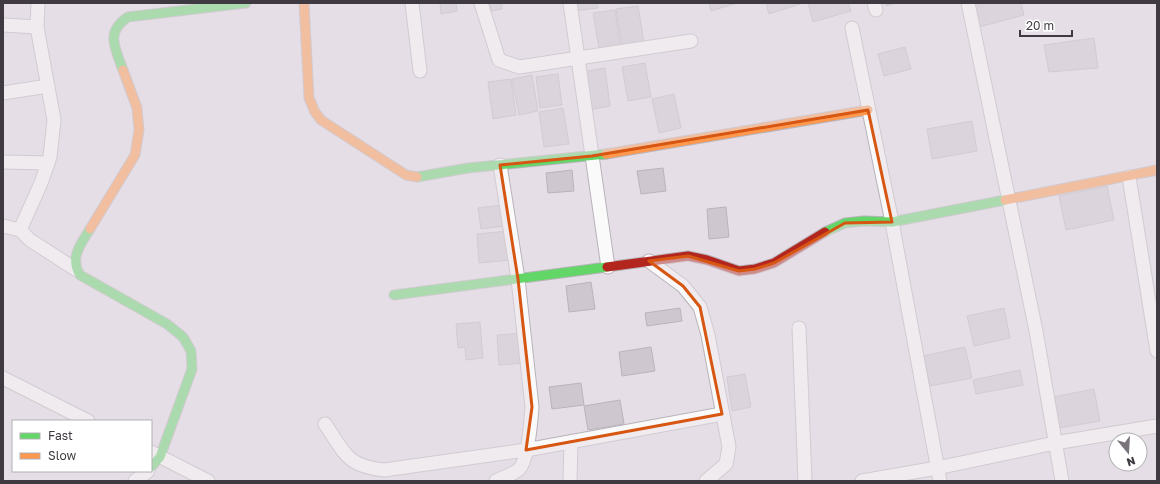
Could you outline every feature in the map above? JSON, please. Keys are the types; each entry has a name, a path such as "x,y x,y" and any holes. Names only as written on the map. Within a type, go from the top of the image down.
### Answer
{"street":[{"path":"20,230 48,163 54,120 37,27 38,3"},
{"path":"75,269 74,260 76,253 135,155 139,130 137,108 114,45 114,32 119,23 128,16 246,3"},
{"path":"304,3 309,98 315,112 321,120 406,175 416,177 500,165 592,156 868,110"},
{"path":"412,3 420,71"},
{"path":"480,3 499,60 519,67 691,41"},
{"path":"570,3 608,267"},
{"path":"968,3 1036,331 1062,481"},
{"path":"3,25 37,27"},
{"path":"852,28 892,222 939,475"},
{"path":"3,93 48,86"},
{"path":"3,162 48,163"},
{"path":"496,481 519,470 523,464 530,428 532,407 518,279 500,165"},
{"path":"394,295 688,256 707,260 739,271 755,269 774,263 818,236 845,223 864,221 892,222 1129,177 1157,170"},
{"path":"1129,177 1157,351"},
{"path":"3,226 20,230 30,240 75,269 80,275 167,324 183,337 191,352 192,369 152,464"},
{"path":"649,261 683,286 700,307 708,335 729,447 726,464 706,481"},
{"path":"799,328 805,481"},
{"path":"3,378 86,420"},
{"path":"325,424 351,461 366,468 384,470 526,450 722,414"},
{"path":"862,481 939,475 1055,443 1157,426"},
{"path":"570,481 571,442"},
{"path":"155,454 208,481"},
{"path":"135,481 147,472"}],"highlighted area":[{"path":"868,110 892,222 845,223 774,263 755,269 739,271 688,256 649,261 683,286 700,307 722,414 526,450 532,407 518,279 500,165 592,156"}],"building":[{"path":"440,3 456,3 457,11 441,14"},
{"path":"490,3 501,3 502,9 491,11"},
{"path":"572,3 597,3 598,8 573,11"},
{"path":"709,3 737,3 711,11"},
{"path":"766,3 803,3 769,14"},
{"path":"808,3 848,3 851,11 813,22"},
{"path":"885,3 896,3 886,6"},
{"path":"974,3 1021,3 1024,15 979,27"},
{"path":"638,6 644,43 622,47 616,9"},
{"path":"615,10 620,45 599,48 593,13"},
{"path":"1094,38 1098,68 1049,72 1044,45"},
{"path":"905,47 911,69 884,76 878,54"},
{"path":"645,63 651,97 628,101 622,67"},
{"path":"605,68 610,106 588,110 582,72"},
{"path":"558,74 562,105 540,108 536,77"},
{"path":"532,75 538,111 519,115 512,79"},
{"path":"511,79 516,115 493,119 488,82"},
{"path":"674,94 681,128 659,133 652,99"},
{"path":"563,108 569,144 544,147 539,112"},
{"path":"972,121 977,151 932,159 927,129"},
{"path":"663,168 666,191 641,194 637,171"},
{"path":"572,170 574,191 548,193 546,173"},
{"path":"1107,186 1114,220 1066,230 1059,196"},
{"path":"502,205 504,226 481,229 478,208"},
{"path":"726,207 729,237 709,239 707,209"},
{"path":"509,231 512,260 479,263 477,234"},
{"path":"591,282 595,309 569,312 566,286"},
{"path":"680,308 682,321 647,326 645,313"},
{"path":"1004,308 1010,338 974,346 967,316"},
{"path":"480,322 483,358 466,360 465,347 458,348 456,324"},
{"path":"523,333 525,363 499,365 497,335"},
{"path":"651,347 655,371 622,376 619,352"},
{"path":"965,347 972,378 930,386 923,356"},
{"path":"1020,370 1023,385 976,394 973,380"},
{"path":"745,374 751,407 732,411 727,377"},
{"path":"581,383 584,405 552,409 549,387"},
{"path":"1094,389 1100,421 1059,428 1053,397"},
{"path":"620,400 624,424 588,430 584,406"}],"traffic: fast":[{"path":"123,70 115,48 114,35 116,29 128,17 246,3"},
{"path":"417,177 468,168 606,154"},
{"path":"825,232 845,223 864,221 892,222 1005,200"},
{"path":"90,229 80,246 76,257 77,269 80,275 167,324 183,337 191,351 192,369 160,457 152,466"},
{"path":"394,295 607,267"}],"traffic: slow":[{"path":"304,3 309,98 315,112 321,120 406,175 417,177"},
{"path":"90,229 135,155 139,130 137,108 123,70"},
{"path":"606,154 868,110"},
{"path":"1005,200 1157,170"}],"traffic: jam":[{"path":"607,267 688,256 707,260 739,271 755,269 774,263 825,232"}]}
